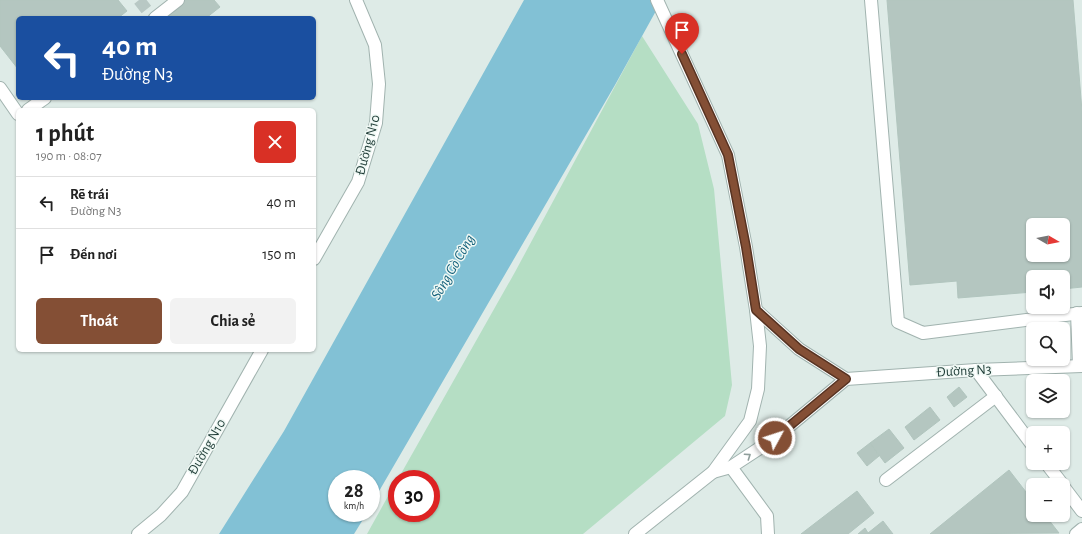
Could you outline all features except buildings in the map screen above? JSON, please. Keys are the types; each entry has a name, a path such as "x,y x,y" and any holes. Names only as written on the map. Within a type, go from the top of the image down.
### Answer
{"street":[{"path":"158,16 178,0"},
{"name":"Đường N10","path":"316,256 358,182 376,123 379,84 375,45 356,0"},
{"path":"635,534 713,472 750,421 758,389 760,346 746,247 728,155 657,0"},
{"path":"871,0 898,322 923,333 1079,313 1081,366"},
{"path":"0,88 16,111"},
{"path":"31,108 41,100"},
{"path":"713,472 731,467 775,438 846,379 799,349 756,310"},
{"name":"Đường N10","path":"138,534 161,515 182,492 261,352"},
{"name":"Đường N3","path":"846,379 976,370 1081,366"},
{"path":"976,370 1026,437"},
{"path":"886,480 996,396"},
{"path":"731,467 767,516 768,534"},
{"path":"1051,470 1058,478"},
{"path":"1070,495 1082,511"},
{"path":"1076,534 1082,529"}],"green space":[{"path":"642,36 698,124 714,189 732,385 725,416 583,534 367,534 374,522 380,522 380,511 388,496 388,522 440,522 440,470 403,470 515,272"}],"water":[{"name":"Sông Gò Công","path":"524,0 662,0 615,85 391,470 388,470 388,476 380,490 380,470 328,470 328,522 361,522 354,534 219,534 284,431"}],"tunnel":[{"path":"139,0 151,16"}],"route":[{"path":"682,54 728,155 746,247 756,310 799,349 846,379 775,438"}]}
